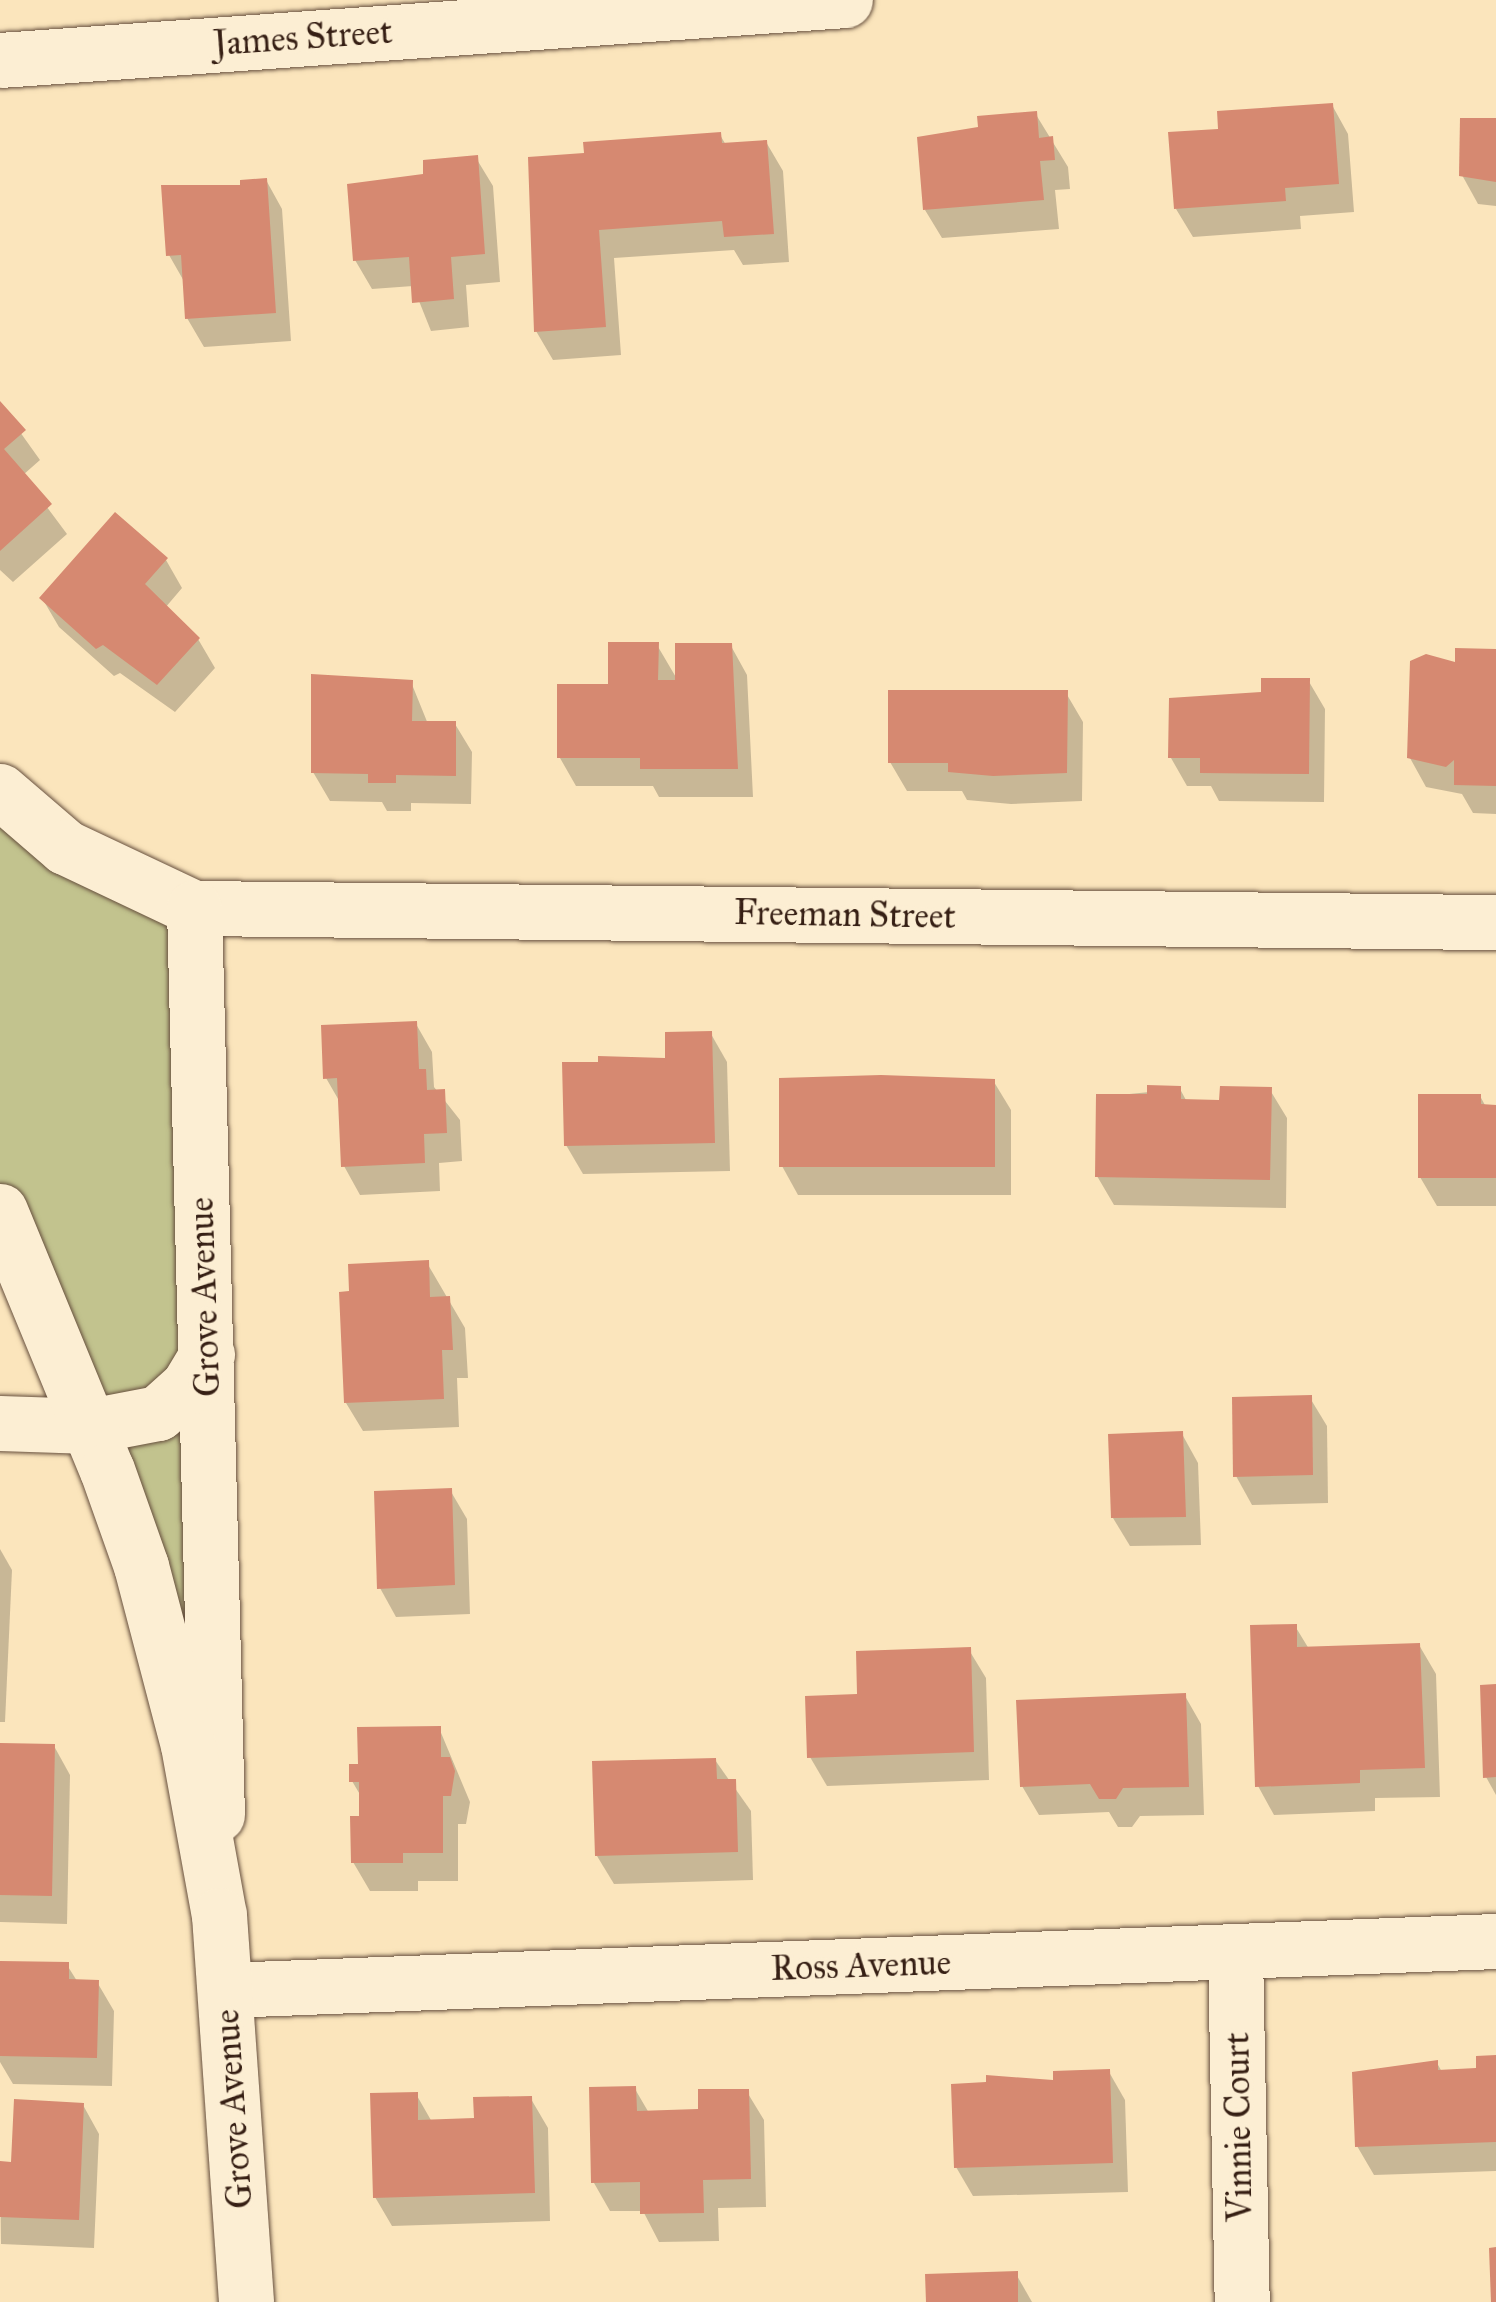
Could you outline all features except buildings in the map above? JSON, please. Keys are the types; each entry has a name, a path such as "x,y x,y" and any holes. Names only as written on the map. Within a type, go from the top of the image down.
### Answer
{"street":[{"name":"James Street","path":"0,60 845,0"},
{"path":"0,791 66,847 194,908"},
{"name":"Freeman Street","path":"194,908 1496,922"},
{"name":"Grove Avenue","path":"194,908 219,1915 246,2302"},
{"name":"Grove Avenue","path":"0,1211 90,1426 141,1566 177,1693 219,1915"},
{"path":"0,1423 90,1426 158,1413 188,1386 207,1354"},
{"name":"Ross Avenue","path":"226,1990 1496,1942"},
{"name":"Vinnie Court","path":"1235,1952 1242,2302"}],"green space":[{"path":"0,791 194,908 211,1863 0,1211"}]}
